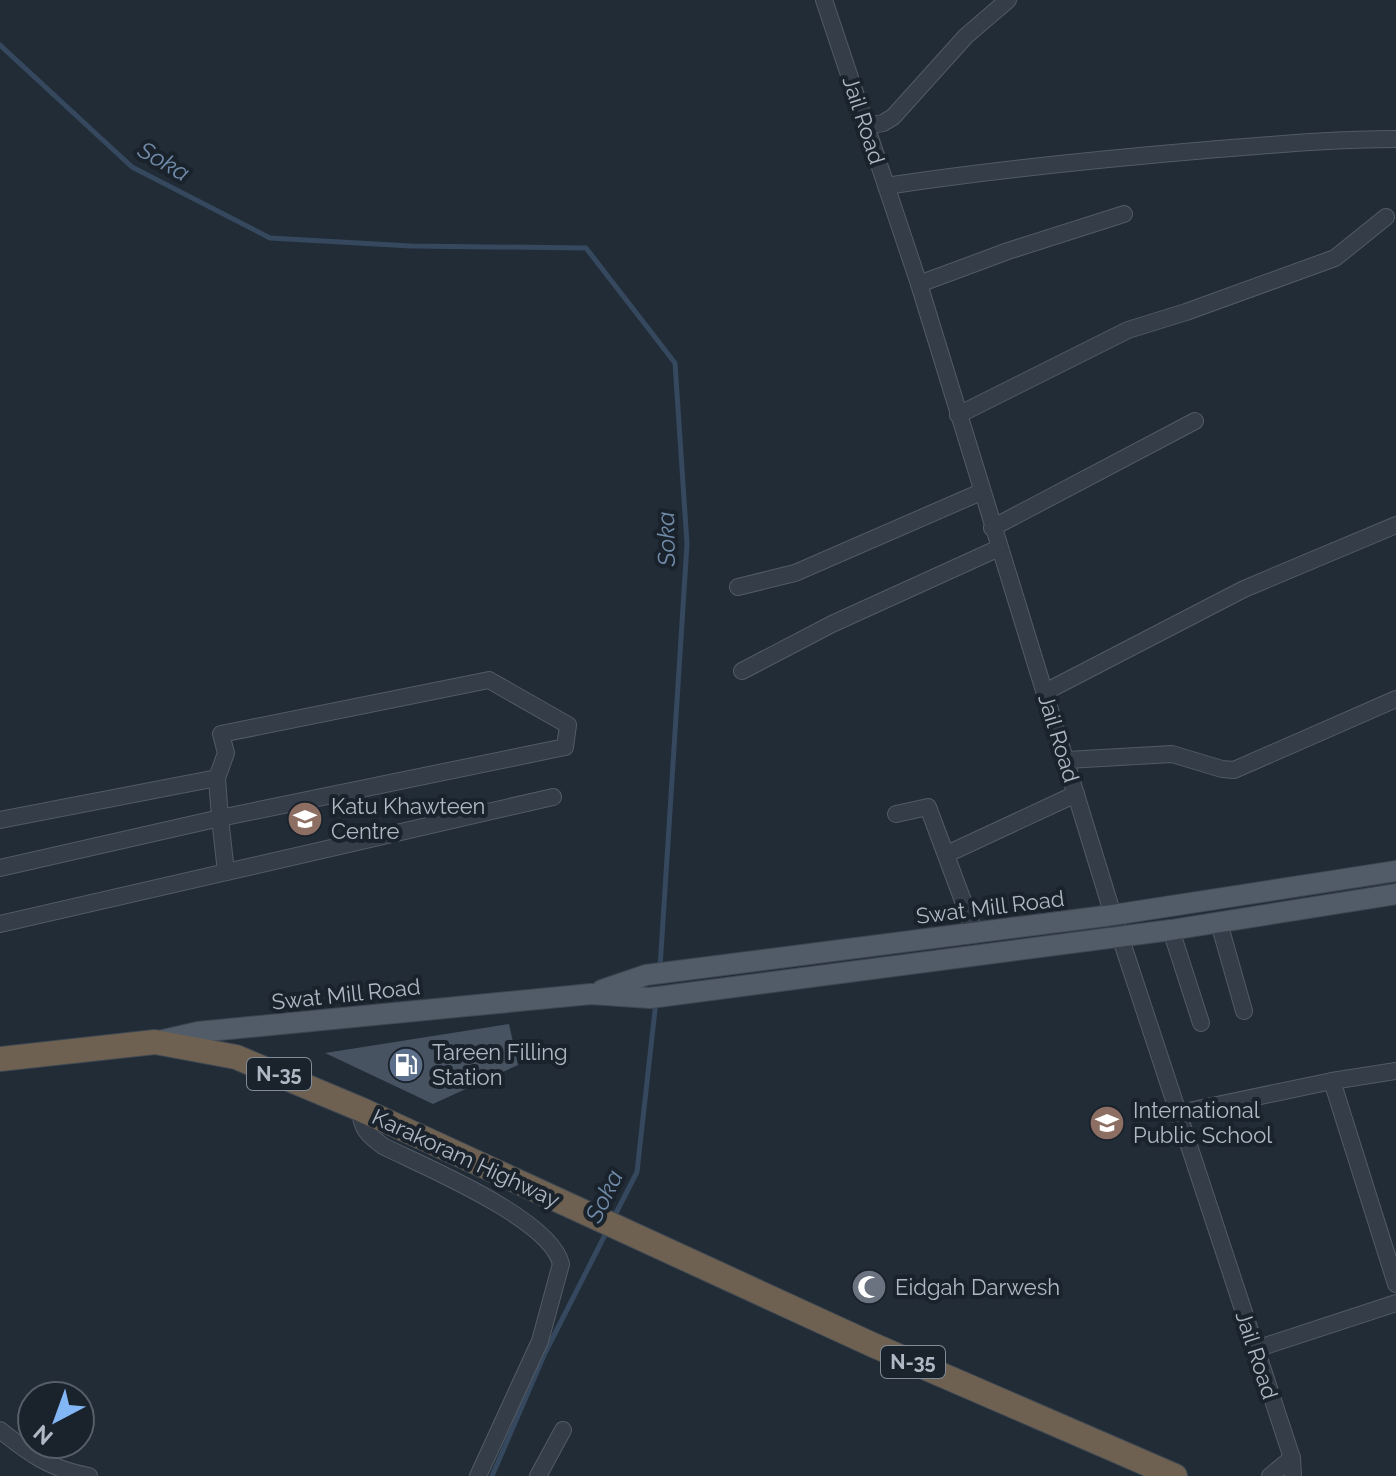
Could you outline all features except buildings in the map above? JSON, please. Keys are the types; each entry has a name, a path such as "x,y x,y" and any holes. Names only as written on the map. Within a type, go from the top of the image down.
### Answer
{"highway":[{"name":"Karakoram Highway","path":"0,1059 155,1042 236,1057 360,1109 1151,1471 1175,1476"}],"main road":[{"name":"Swat Mill Road","path":"591,994 646,975 1113,915 1393,867"},
{"name":"Swat Mill Road","path":"155,1042 198,1032 591,994 650,998 1171,930 1396,894"}],"street":[{"name":"Jail Road","path":"824,0 919,284 1113,915 1292,1458 1293,1476"},
{"path":"866,126 883,123 893,117 966,36 1008,0"},
{"path":"886,186 976,173 1300,141 1396,139"},
{"path":"919,284 1008,251 1124,214"},
{"path":"958,415 1128,330 1335,258 1386,217"},
{"path":"992,528 1195,421"},
{"path":"738,587 795,573 981,492"},
{"path":"1045,692 1244,589 1396,525"},
{"path":"742,671 832,624 999,548"},
{"path":"0,868 220,818 565,747 568,725 489,680 221,734 226,753 217,778 220,818 226,872"},
{"path":"1067,760 1172,754 1234,770 1396,699"},
{"path":"0,820 217,778"},
{"path":"947,854 1076,794"},
{"path":"0,924 553,797"},
{"path":"896,814 928,807 975,933"},
{"path":"1219,923 1244,1011"},
{"path":"1171,930 1201,1023"},
{"path":"1179,1113 1396,1071"},
{"path":"1332,1081 1396,1284"},
{"path":"360,1109 360,1123 383,1146 509,1209 558,1253 561,1264 540,1341 478,1476"},
{"path":"1256,1349 1396,1303"},
{"path":"0,1430 37,1460 70,1473 89,1476"},
{"path":"538,1476 563,1430"},
{"path":"1270,1476 1292,1458"}],"waterway":[{"name":"Soka","path":"0,45 132,167 270,238 411,246 586,248 675,363 687,544 660,968"},
{"name":"Soka","path":"614,1217 637,1172 656,1001"},
{"name":"Soka","path":"492,1476 545,1353 608,1229"}],"place":[{"name":"Katu Khawteen Centre","path":"305,819"},
{"name":"Tareen Filling Station","path":"406,1065"},
{"name":"International Public School","path":"1107,1123"},
{"name":"Eidgah Darwesh","path":"869,1287"}]}
